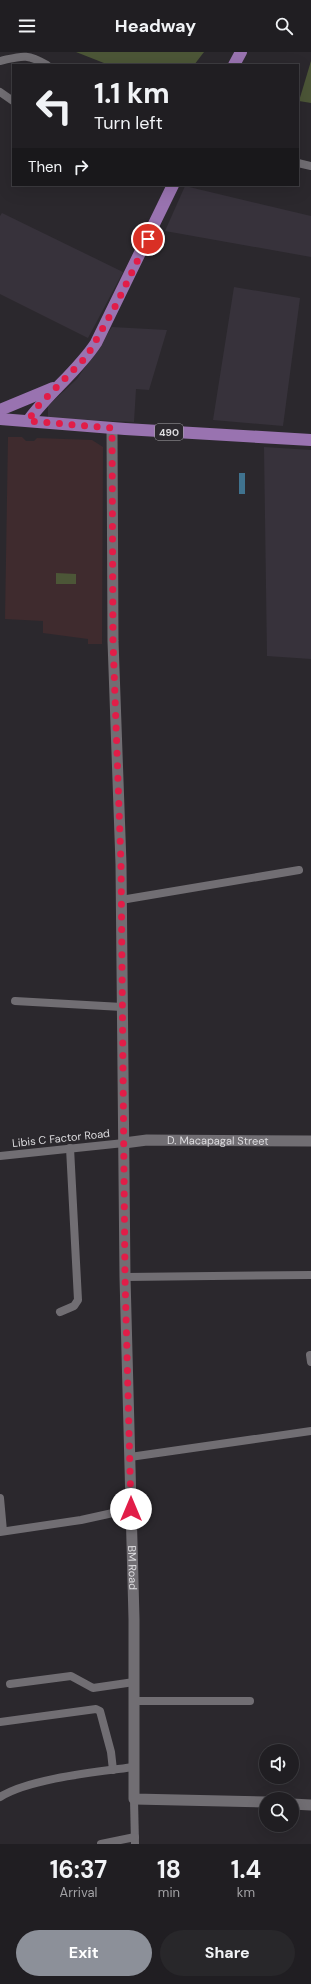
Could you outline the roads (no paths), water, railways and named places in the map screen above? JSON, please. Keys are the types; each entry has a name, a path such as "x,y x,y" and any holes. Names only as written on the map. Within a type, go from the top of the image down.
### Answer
{"main road":[{"path":"235,64 241,52"},
{"path":"0,419 28,421 37,407 87,356 96,343 171,186"},
{"path":"0,410 61,384"},
{"name":"490","path":"28,421 112,428 311,440"}],"street":[{"path":"0,61 26,56 32,57 44,64"},
{"path":"0,92 12,100"},
{"path":"299,163 311,166"},
{"name":"BM Road","path":"112,428 113,641 121,900 125,1277 131,1509 135,1841"},
{"path":"121,900 299,870"},
{"path":"15,1001 122,1007"},
{"name":"D. Macapagal Street","path":"124,1143 147,1140 311,1141"},
{"name":"Libis C Factor Road","path":"0,1156 124,1143"},
{"path":"60,1312 74,1306 78,1300 70,1148"},
{"path":"125,1277 311,1276"},
{"path":"130,1457 311,1431"},
{"path":"0,1498 2,1532 81,1520 131,1509"},
{"path":"10,1684 71,1676 93,1688 134,1682"},
{"path":"134,1701 250,1701"},
{"path":"0,1722 96,1709 100,1710 111,1752 113,1770"},
{"path":"0,1797 10,1791 64,1777 134,1767"},
{"path":"134,1799 259,1802"},
{"path":"299,1804 311,1805"},
{"path":"101,1844 135,1841"}],"water":[{"path":"239,473 245,473 245,494 239,494"}]}
